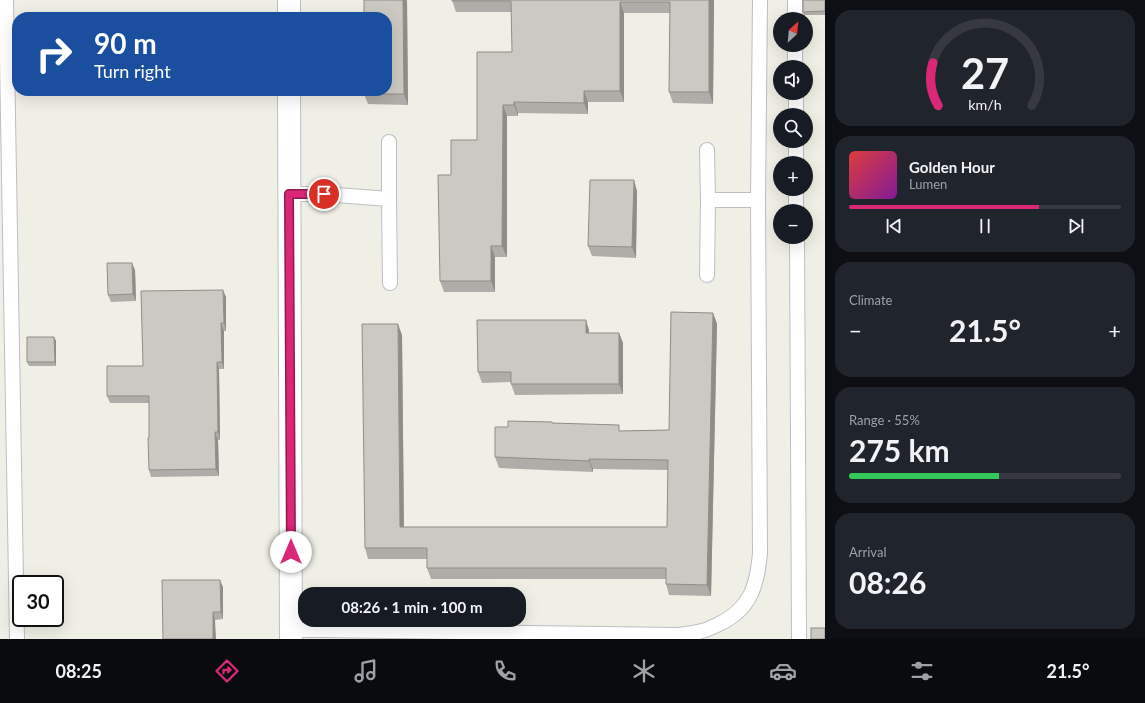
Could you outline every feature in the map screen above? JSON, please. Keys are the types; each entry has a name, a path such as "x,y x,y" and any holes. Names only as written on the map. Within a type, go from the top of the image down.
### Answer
{"street":[{"path":"289,0 289,12"},
{"path":"289,96 291,635"}],"lane":[{"path":"6,0 17,639"},
{"path":"291,635 320,630 678,635 702,631 726,621 745,605 754,588 760,553 758,200 760,0"},
{"path":"795,0 795,12"},
{"path":"389,142 390,283"},
{"path":"707,150 707,275"},
{"path":"289,194 324,194 389,199"},
{"path":"708,200 758,200"},
{"path":"796,244 799,639"}],"building":[{"path":"364,0 403,0 404,94 392,94 392,12 364,12"},
{"path":"452,0 709,0 709,92 669,92 670,2 620,2 620,91 584,91 584,103 514,102 514,105 503,105 502,246 491,246 491,281 440,281 438,175 451,175 451,140 477,140 477,52 512,52 511,1"},
{"path":"803,0 825,0 825,11 803,12"},
{"path":"590,180 634,180 632,247 588,246"},
{"path":"107,263 132,263 133,294 108,295"},
{"path":"223,290 224,323 221,323 222,362 217,362 218,432 215,432 216,469 149,470 149,396 107,396 107,366 143,366 141,291"},
{"path":"671,312 713,313 707,585 666,584 666,568 427,568 427,548 365,548 362,324 398,324 400,527 667,527 668,460 589,459 589,461 495,457 495,427 508,427 508,421 619,425 619,431 669,430"},
{"path":"477,320 586,320 586,333 619,333 619,384 511,384 511,372 478,372"},
{"path":"27,337 54,337 55,362 27,362"},
{"path":"162,580 220,580 221,612 213,612 213,639 163,639"},
{"path":"811,628 825,628 825,639 811,639"}],"route":[{"path":"291,552 289,194 324,194"}]}
